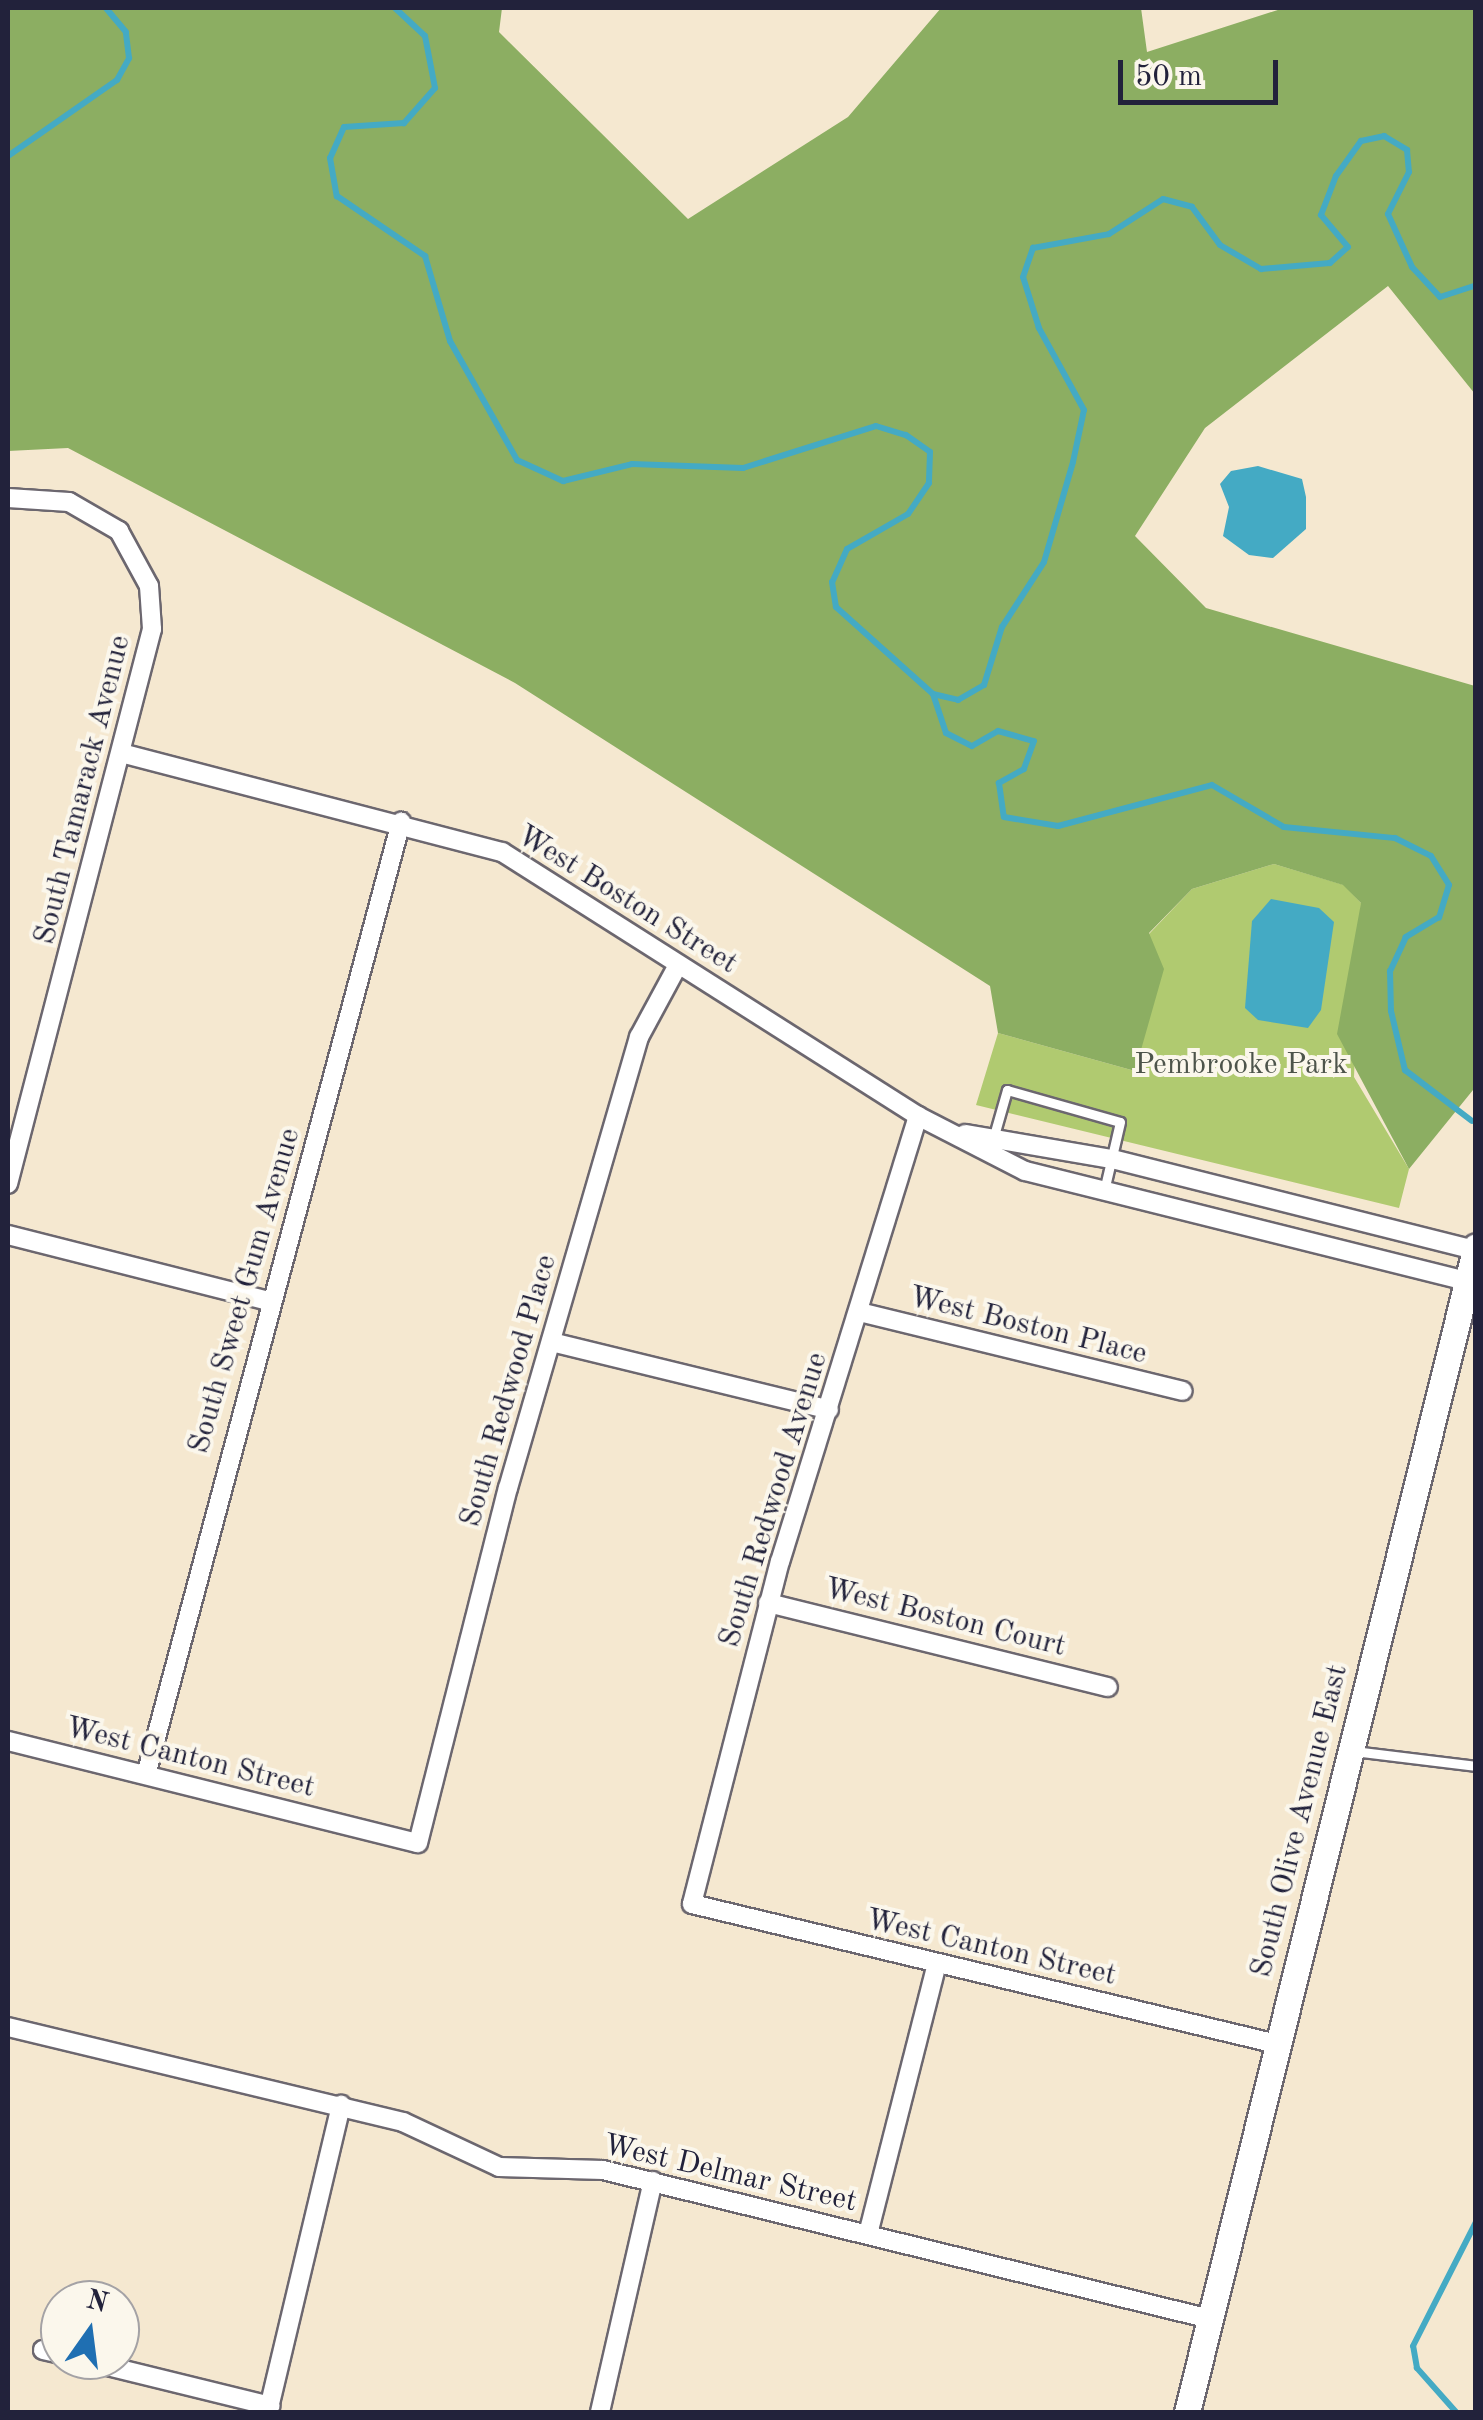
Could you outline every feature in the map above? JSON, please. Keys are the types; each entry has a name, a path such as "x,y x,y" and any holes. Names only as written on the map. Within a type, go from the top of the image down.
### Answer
{"street":[{"name":"South Tamarack Avenue","path":"8,498 69,502 119,531 149,586 152,629 124,754 8,1184"},
{"name":"West Boston Street","path":"124,754 401,822 502,852 918,1116 1103,1192 1467,1281"},
{"name":"South Sweet Gum Avenue","path":"146,1775 401,822"},
{"name":"South Redwood Place","path":"418,1843 551,1342 639,1037 678,965"},
{"name":"South Redwood Avenue","path":"692,1904 768,1603 860,1312 896,1166 918,1116"},
{"name":"West Boston Street","path":"992,1144 1112,1159 1475,1248"},
{"path":"8,1235 270,1301"},
{"name":"South Olive Avenue East","path":"1188,2412 1475,1248"},
{"name":"West Boston Place","path":"860,1312 1183,1391"},
{"path":"551,1342 829,1410"},
{"name":"West Boston Court","path":"768,1603 1108,1687"},
{"name":"West Canton Street","path":"8,1741 418,1843"},
{"name":"West Canton Street","path":"692,1904 1277,2044"},
{"path":"868,2234 937,1964"},
{"name":"West Delmar Street","path":"8,2028 403,2122 499,2167 653,2181 1210,2319"},
{"path":"140,2375 269,2410 340,2106"},
{"path":"600,2412 653,2181"}],"lane":[{"path":"992,1144 1007,1090 1120,1122 1103,1192"},
{"path":"1351,1750 1476,1766"}],"green space":[{"path":"8,8 502,8 499,32 688,219 848,117 941,8 1141,8 1147,52 1284,8 1475,8 1475,394 1388,286 1205,428 1135,536 1206,608 1475,686 1473,1090 1409,1169 1337,1034 1361,903 1343,885 1274,864 1192,889 1149,933 1164,969 1135,1071 998,1033 990,986 515,683 68,448 8,451"},
{"name":"Pembrooke Park","path":"1274,864 1344,885 1361,903 1354,1077 1409,1169 1399,1208 976,1105 998,1033 1135,1071 1149,934 1192,889"}],"water":[{"path":"1258,466 1302,479 1306,497 1306,529 1273,558 1249,555 1223,536 1229,507 1220,484 1231,471"},
{"path":"1271,899 1319,908 1334,922 1321,1010 1308,1028 1258,1020 1245,1008 1252,921"}],"waterway":[{"path":"8,156 117,80 129,58 126,32 106,8"},
{"path":"395,8 425,36 435,88 404,123 344,127 330,158 337,196 425,256 450,341 517,460 563,481 632,464 743,468 876,426 906,435 930,452 929,483 908,514 847,549 832,582 836,607 933,694 958,700 984,685 1002,627 1044,562 1073,462 1084,410 1039,328 1023,277 1033,248 1109,234 1163,199 1192,207 1220,245 1261,269 1330,263 1348,247 1321,215 1336,176 1361,141 1384,136 1407,150 1409,172 1388,214 1412,267 1440,297 1476,285"},
{"path":"933,694 946,733 972,746 998,731 1034,741 1024,769 999,783 1004,817 1058,826 1212,785 1284,827 1395,838 1431,856 1449,885 1439,917 1406,937 1390,971 1391,1011 1405,1070 1472,1121"},
{"path":"1456,2412 1417,2368 1413,2346 1476,2222"}]}
